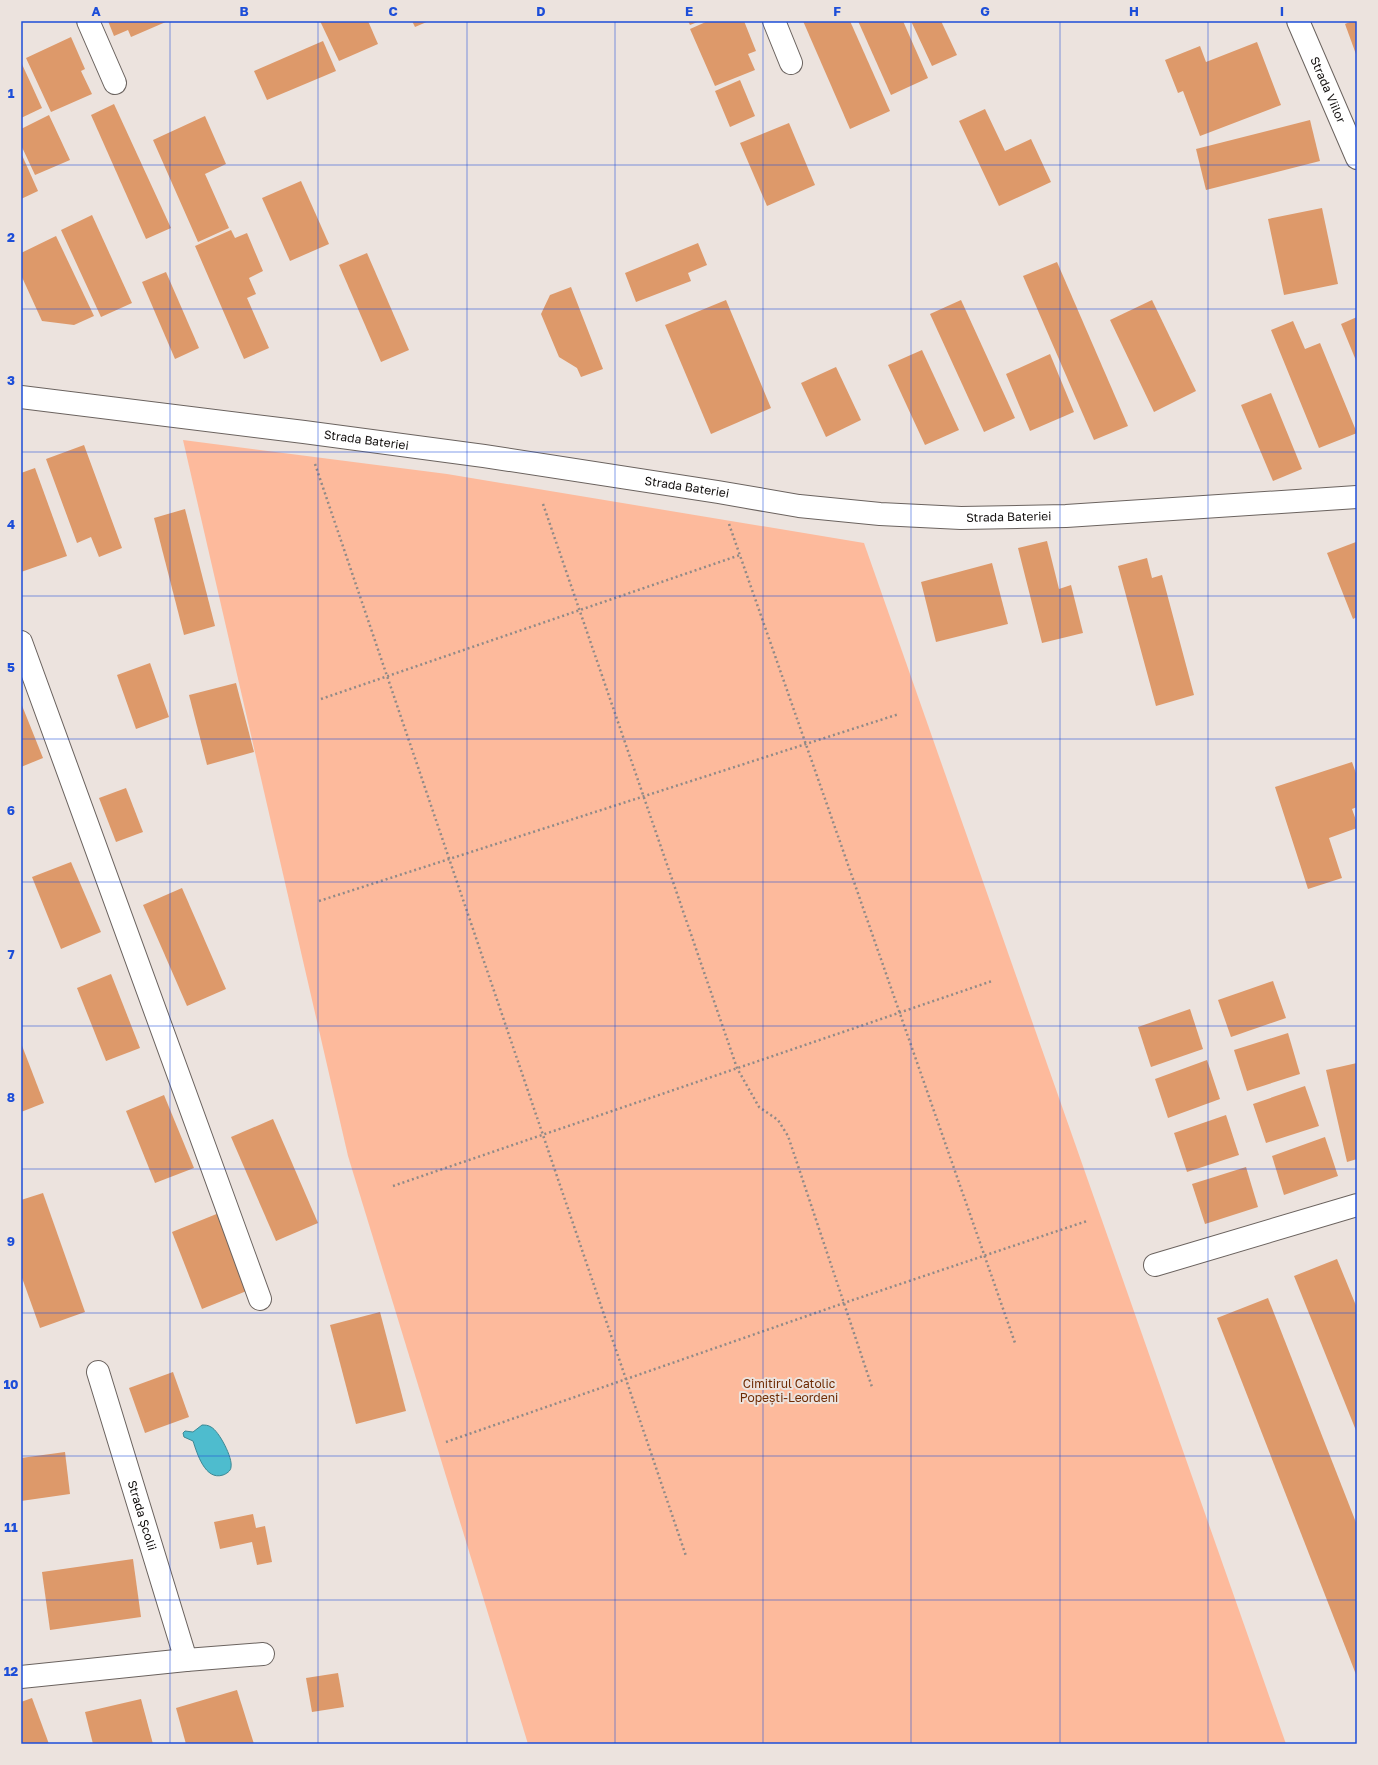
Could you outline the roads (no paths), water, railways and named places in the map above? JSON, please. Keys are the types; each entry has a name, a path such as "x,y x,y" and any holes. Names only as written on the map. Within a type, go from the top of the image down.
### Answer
{"street":[{"path":"88,21 115,83"},
{"path":"774,21 791,63"},
{"name":"Strada Viilor","path":"1298,21 1357,158"},
{"name":"Strada Bateriei","path":"21,397 484,456 799,506 880,514 961,518 1066,516 1357,497"},
{"path":"21,642 260,1298"},
{"path":"1155,1265 1357,1205"},
{"name":"Strada Școlii","path":"98,1372 186,1660"},
{"path":"21,1677 186,1660 263,1654"}],"water":[{"path":"202,1425 209,1426 214,1429 228,1451 231,1468 224,1475 217,1476 211,1474 203,1465 193,1441 184,1437 183,1433 185,1431 193,1432"}],"park label":[{"name":"Cimitirul Catolic Popești-Leordeni","path":"789,1391"}]}
